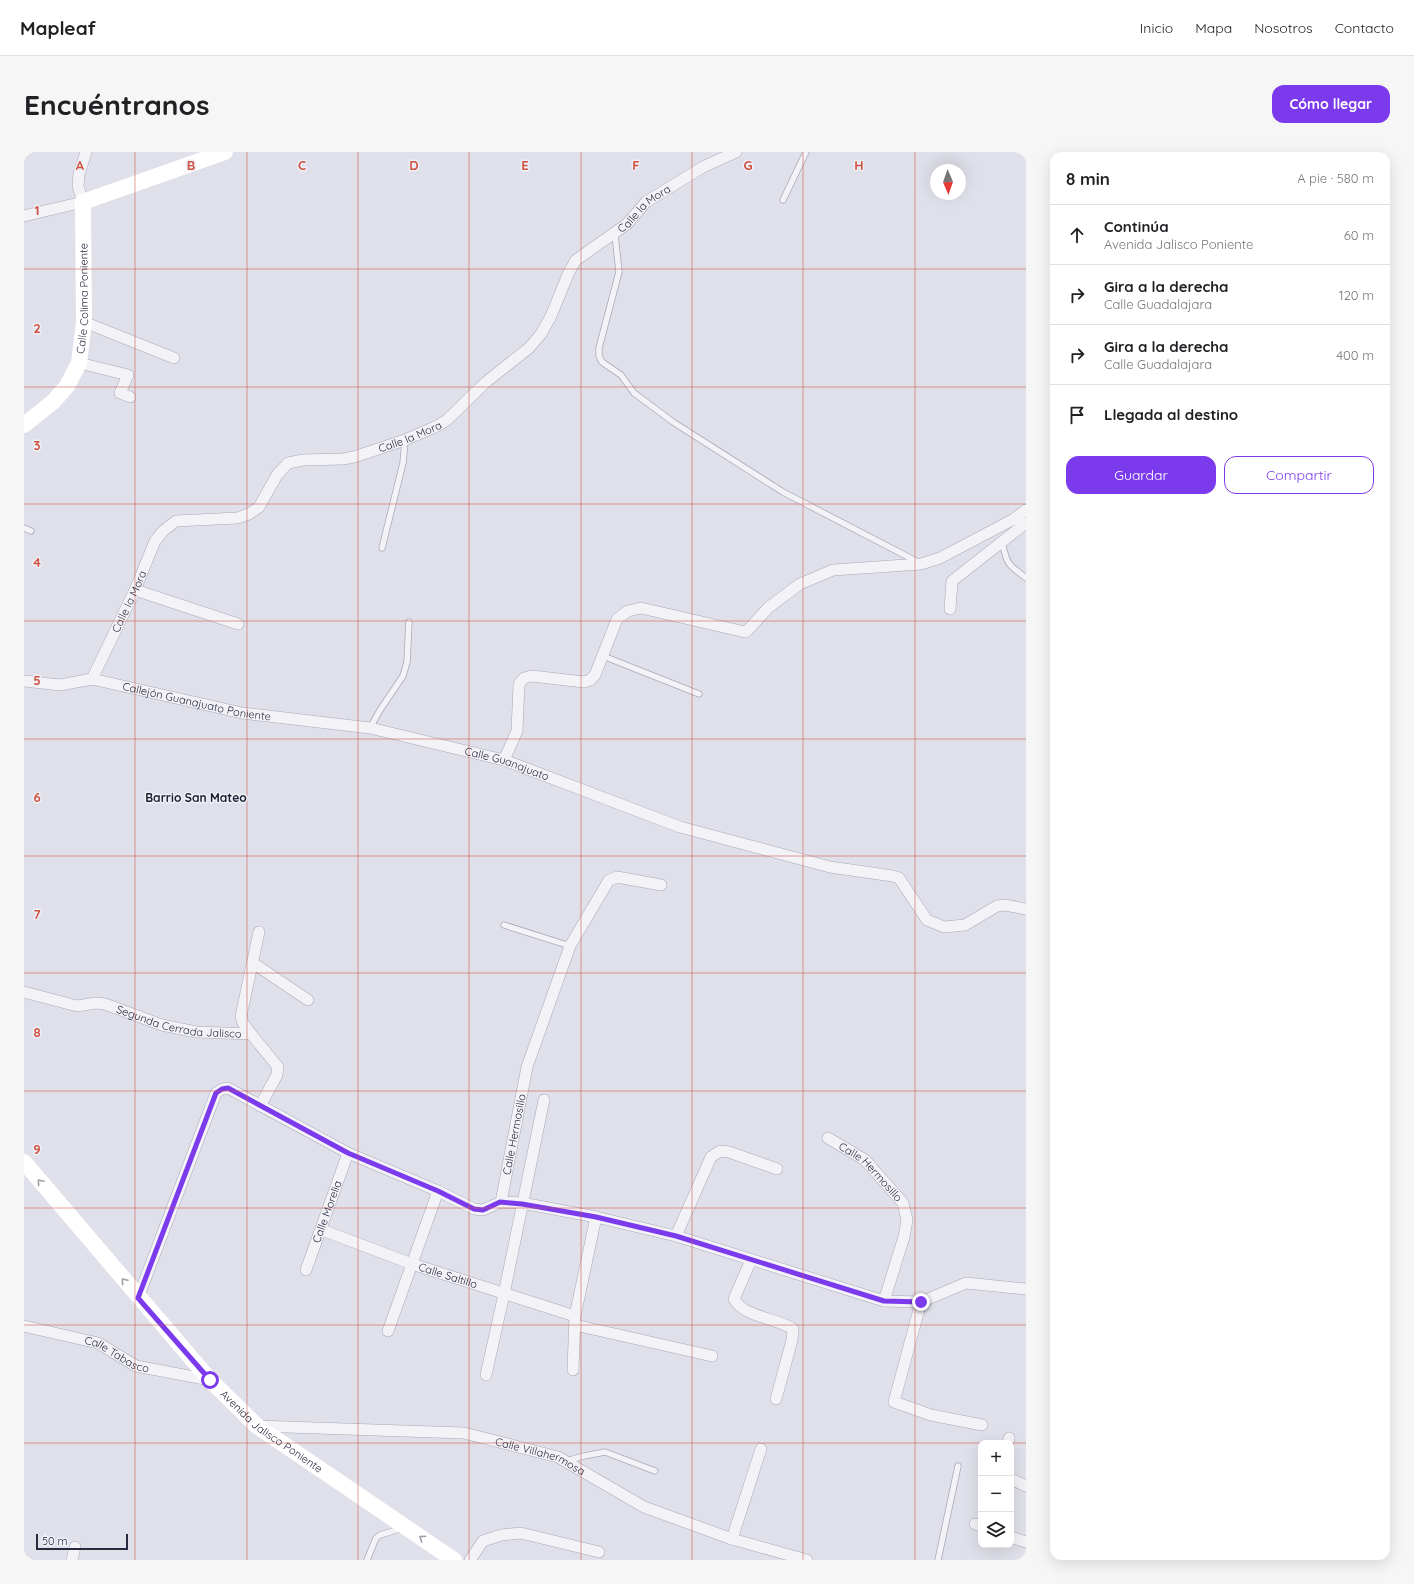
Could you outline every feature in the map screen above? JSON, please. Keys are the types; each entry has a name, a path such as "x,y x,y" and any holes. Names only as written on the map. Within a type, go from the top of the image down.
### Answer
{"street":[{"name":"Calle Colima Poniente","path":"24,425 53,402 67,386 78,363 84,322 83,202 78,186 79,174 86,152"},
{"path":"24,216 83,202 225,152"},
{"name":"Calle la Mora","path":"92,679 135,590 155,542 163,531 176,521 237,518 249,514 259,507 277,475 288,463 303,460 343,459 354,457 405,440 447,420 486,382 529,348 541,334 551,316 569,272 576,260 615,234 627,224 646,202 703,167 736,152"},
{"path":"84,322 174,358"},
{"path":"78,363 128,376 120,393 130,397"},
{"path":"504,760 517,731 518,684 524,678 532,676 584,682 590,680 595,675 617,619 628,611 641,608 745,632 750,630 768,607 800,584 833,570 921,564 940,558 1014,519 1026,510"},
{"path":"950,609 952,581 1026,523"},
{"path":"135,590 238,624"},
{"name":"Callejón Guanajuato Poniente","path":"24,681 60,685 92,679 242,713 370,728"},
{"name":"Calle Guanajuato","path":"370,728 504,760 680,827 830,867 899,878 927,920 944,927 965,925 997,906 1005,905 1026,909"},
{"name":"Calle Hermosillo","path":"500,1202 527,1067 570,946 609,880 617,878 661,885"},
{"path":"251,1034 243,1023 241,1016 259,932"},
{"path":"253,963 308,1000"},
{"name":"Segunda Cerrada Jalisco","path":"24,992 77,1006 96,1003 105,1004 162,1025 196,1032 251,1034 278,1067 277,1075 260,1106"},
{"path":"138,1298 216,1093 222,1089 228,1088 348,1153 438,1191 474,1209 483,1210 500,1202 522,1204 596,1217 676,1236 884,1301 921,1302 966,1283 1026,1289"},
{"path":"486,1375 544,1100"},
{"name":"Calle Hermosillo","path":"828,1138 865,1160 903,1203 907,1220 904,1237 884,1301"},
{"path":"676,1236 711,1157 720,1152 729,1152 777,1170"},
{"name":"Calle Morelia","path":"306,1270 322,1230 348,1153"},
{"name":"Avenida Jalisco Poniente","path":"24,1162 138,1298 210,1380 257,1426 454,1560"},
{"path":"388,1331 438,1191"},
{"path":"573,1370 575,1320 596,1217"},
{"name":"Calle Saltillo","path":"322,1230 412,1264 504,1294 575,1320 712,1356"},
{"path":"751,1260 734,1299 738,1306 768,1320 788,1325 793,1329 792,1340 776,1399"},
{"path":"921,1302 894,1402 931,1415 982,1425"},
{"name":"Calle Tabasco","path":"24,1326 98,1343 136,1366 210,1380"},
{"name":"Calle Villahermosa","path":"257,1426 464,1434 558,1457 644,1507 732,1539 807,1560"},
{"path":"732,1539 761,1449"},
{"path":"1014,1480 1026,1486"},
{"path":"470,1560 484,1541 501,1535 521,1533 600,1552"},
{"path":"1014,1538 1026,1542"},
{"path":"72,1560 75,1547"}],"lane":[{"path":"783,200 806,152"},
{"path":"615,234 619,272 599,348 599,356 602,362 621,375 634,392 673,422 777,488 921,564"},
{"path":"382,548 403,463 405,440"},
{"path":"24,528 31,530"},
{"path":"1002,541 1006,560 1009,566 1026,578"},
{"path":"370,728 380,710 403,676 407,662 409,622"},
{"path":"603,656 699,694"},
{"path":"504,925 570,946"},
{"path":"565,1461 605,1452 655,1471"},
{"path":"938,1560 958,1466"},
{"path":"367,1560 376,1538 380,1535 405,1527"}],"district":[{"name":"Barrio San Mateo","path":"196,798"}],"route":[{"path":"210,1380 138,1298 216,1093 222,1089 228,1088 348,1153 438,1191 474,1209 483,1210 500,1202 522,1204 596,1217 676,1236 884,1301 921,1302"}]}
